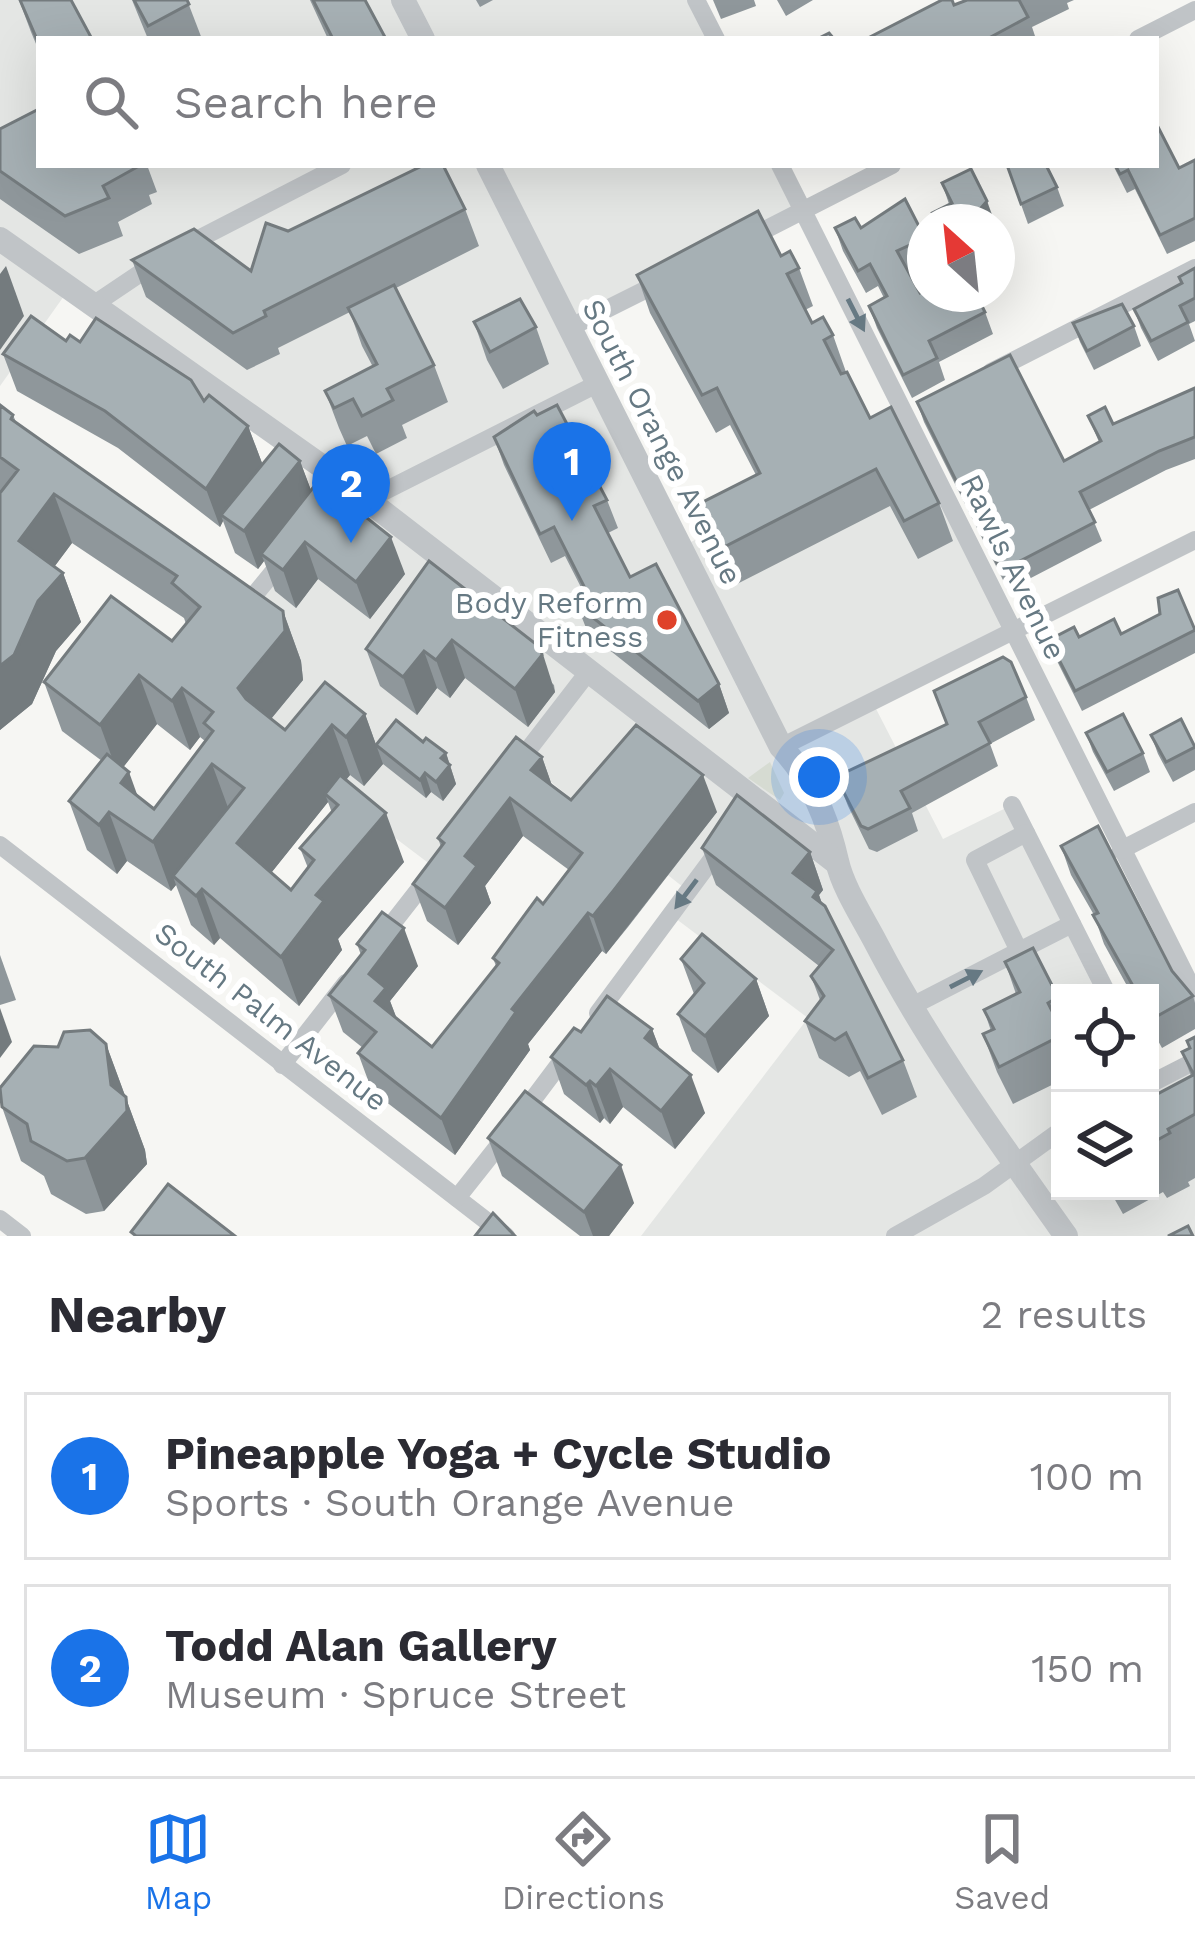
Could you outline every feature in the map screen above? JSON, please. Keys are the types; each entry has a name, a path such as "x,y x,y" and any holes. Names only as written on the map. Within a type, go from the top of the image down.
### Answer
{"street":[{"path":"404,0 422,36"},
{"path":"696,0 714,36"},
{"path":"1144,36 1195,10"},
{"path":"93,304 168,255 336,168"},
{"name":"South Orange Avenue","path":"490,168 782,747 796,763 835,840 831,858 912,1006 1066,1236"},
{"name":"Rawls Avenue","path":"782,168 907,415 1010,634 1195,994"},
{"path":"719,253 886,168"},
{"path":"0,239 339,488 367,500 589,671 744,816 831,858"},
{"path":"968,384 1195,268"},
{"path":"571,327 677,274"},
{"path":"367,500 599,382"},
{"path":"907,415 927,405"},
{"path":"782,747 1195,540"},
{"path":"256,593 298,541"},
{"path":"499,787 589,671"},
{"path":"1012,805 1102,984"},
{"path":"1121,850 1195,812"},
{"path":"457,1198 744,816"},
{"path":"1019,951 975,860 1026,833"},
{"name":"South Palm Avenue","path":"0,844 506,1236"},
{"path":"282,1064 448,853"},
{"path":"912,1006 1072,924"},
{"path":"1159,1078 1195,1061"},
{"path":"895,1236 1051,1137"},
{"path":"0,1220 22,1236"}],"shaded area":[{"path":"0,0 696,0 714,36 36,36 36,168 782,168 803,210 572,327 681,547 914,430 1010,634 873,703 943,839 1012,805 1102,984 1051,984 1051,1200 1159,1200 1159,1075 1195,1061 1195,1236 641,1236 808,1018 671,915 688,891 522,759 435,868 193,685 256,593 343,483 69,289 0,386"},
{"path":"770,762 784,793 780,800 748,778"}],"building":[{"path":"20,0 71,0 90,36 36,36"},
{"path":"134,0 187,0 189,4 148,26"},
{"path":"313,0 365,0 384,36 331,36"},
{"path":"942,0 952,0 954,5 967,0 1019,0 1028,17 993,36 872,36"},
{"path":"36,111 36,168 135,168 103,186 109,198 65,216 0,171 0,129"},
{"path":"1159,129 1179,168 1195,160 1195,218 1160,235 1128,170 1120,174 1117,168 1159,168"},
{"path":"418,168 444,168 465,209 264,311 266,316 233,333 132,260 194,229 251,271 266,223 288,231"},
{"path":"1008,168 1048,168 1057,187 1021,204"},
{"path":"971,169 987,201 950,204 942,183"},
{"path":"905,199 907,246 897,251 907,269 907,312 985,312 929,341 937,358 903,375 869,306 887,296 870,264 858,271 835,228 855,218 861,228"},
{"path":"758,211 781,256 790,251 799,268 787,274 812,323 823,317 833,335 824,340 841,374 847,372 870,418 891,407 939,503 904,521 876,469 724,547 701,503 760,473 717,388 702,395 637,275"},
{"path":"1195,268 1195,298 1180,306 1188,322 1151,341 1134,309 1182,283 1179,277"},
{"path":"394,285 434,365 387,389 393,400 362,416 353,399 334,408 325,391 377,364 348,308"},
{"path":"520,299 536,327 490,352 474,322"},
{"path":"1122,304 1134,326 1087,351 1073,323"},
{"path":"31,316 66,341 70,335 80,342 96,318 191,380 204,401 209,395 248,426 206,489 105,411 3,354"},
{"path":"1010,355 1064,461 1101,441 1088,416 1105,407 1113,424 1195,388 1195,437 1080,492 1095,522 1001,571 917,402"},
{"path":"0,405 13,415 11,419 283,611 285,631 238,688 246,699 285,730 325,682 365,714 346,737 332,725 237,843 291,890 314,860 300,848 338,805 325,794 340,775 386,813 316,895 324,901 281,957 202,889 196,896 173,876 244,788 212,764 153,842 109,812 99,825 69,801 107,754 129,772 121,783 154,809 213,731 204,723 213,712 182,688 172,701 139,675 100,725 44,682 111,596 172,641 200,607 172,583 177,576 54,494 19,541 63,573 38,601 14,655 0,666 0,493 18,470 0,457"},
{"path":"557,405 607,500 594,506 630,577 656,564 719,684 698,701 577,605 590,598 554,527 540,534 494,437 534,411 537,415"},
{"path":"279,444 300,461 244,531 221,515"},
{"path":"319,480 391,537 356,582 305,542 283,570 261,554"},
{"path":"429,561 541,648 542,655 515,689 452,640 436,660 424,651 403,677 366,649"},
{"path":"1178,590 1195,630 1075,691 1049,640 1074,627 1079,637 1114,619 1121,634 1160,614 1158,598"},
{"path":"1003,657 1011,662 1026,697 979,722 990,743 901,791 910,808 868,829 861,826 839,783 845,780 842,774 947,724 934,691"},
{"path":"1123,714 1143,753 1107,772 1086,733"},
{"path":"1181,719 1195,747 1166,762 1151,735"},
{"path":"396,720 446,753 441,758 450,765 436,782 425,773 420,780 376,745"},
{"path":"636,725 703,775 593,916 588,913 512,1009 516,1012 441,1118 358,1053 376,1032 329,995 365,950 357,944 382,912 404,928 369,974 386,988 375,1001 432,1047 499,963 493,958 537,898 543,904 582,853 510,798 465,856 477,866 445,908 413,884 444,843 438,838 516,737 542,757 531,770 571,800"},
{"path":"737,795 810,852 793,873 817,891 813,897 825,906 903,1060 868,1078 846,1033 835,1040 805,1021 824,996 811,976 833,950 702,848"},
{"path":"1098,826 1172,971 1193,996 1159,1015 1159,984 1132,984 1061,846"},
{"path":"702,934 756,979 705,1036 678,1014 704,983 681,959"},
{"path":"1033,948 1051,984 1051,1041 999,1067 983,1034 994,1029 984,1010 1020,992 1005,962"},
{"path":"607,996 652,1029 645,1038 691,1075 661,1111 610,1069 596,1086 590,1081 586,1085 551,1057 574,1028 581,1032"},
{"path":"90,1030 106,1044 111,1085 126,1097 127,1111 85,1158 67,1161 31,1141 27,1124 2,1107 0,1088 34,1046 58,1047 64,1032"},
{"path":"1195,1037 1195,1074 1194,1075 1182,1052"},
{"path":"1195,1074 1195,1114 1159,1139 1159,1093"},
{"path":"525,1091 621,1165 584,1212 488,1138"},
{"path":"168,1184 235,1236 136,1236 131,1232"},
{"path":"493,1213 515,1236 475,1236"},
{"path":"1188,1226 1193,1236 1168,1236"}],"place":[{"name":"Pineapple Yoga + Cycle Studio","path":"572,521"},
{"name":"Todd Alan Gallery","path":"351,543"},
{"name":"Body Reform Fitness","path":"667,620"}]}
